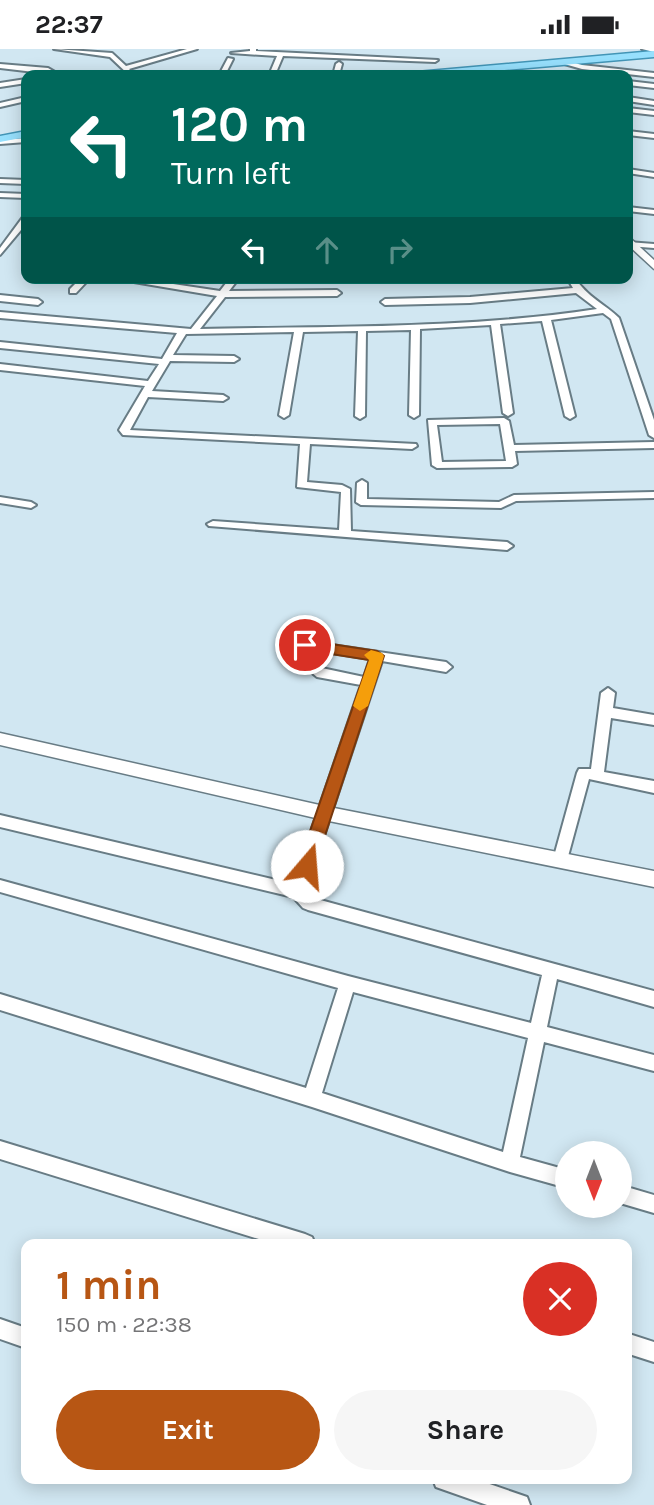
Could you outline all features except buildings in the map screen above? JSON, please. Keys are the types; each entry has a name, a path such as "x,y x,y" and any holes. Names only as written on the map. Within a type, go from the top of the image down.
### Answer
{"main road":[{"path":"500,70 649,52"},
{"path":"0,137 21,133"}],"street":[{"path":"57,49 93,50 112,55 126,70"},
{"path":"124,68 194,49"},
{"path":"425,49 443,70"},
{"path":"225,70 232,56 253,51 435,60"},
{"path":"274,70 281,54"},
{"path":"562,70 566,64 614,70"},
{"path":"0,65 48,70"},
{"path":"338,70 339,65"},
{"path":"633,72 654,75"},
{"path":"0,85 21,82"},
{"path":"633,84 654,86"},
{"path":"0,105 21,100"},
{"path":"633,101 654,103"},
{"path":"633,111 654,113"},
{"path":"633,129 636,125"},
{"path":"633,133 654,136"},
{"path":"0,137 21,139"},
{"path":"633,172 654,175"},
{"path":"0,181 21,182"},
{"path":"0,195 21,196"},
{"path":"633,210 654,212"},
{"path":"0,253 21,226"},
{"path":"633,242 654,246"},
{"path":"633,245 654,266"},
{"path":"73,292 80,284"},
{"path":"142,284 168,290 222,294 337,293"},
{"path":"230,284 165,360 126,426 124,430 127,433 412,446"},
{"path":"574,284 578,290 607,310 616,322 654,435"},
{"path":"386,302 470,300 578,290"},
{"path":"0,298 38,302"},
{"path":"0,315 147,327 184,335 299,335 362,334 416,327 547,322 607,310"},
{"path":"547,322 570,416"},
{"path":"497,326 508,413"},
{"path":"414,415 418,339 416,327"},
{"path":"360,416 362,334"},
{"path":"284,415 299,335"},
{"path":"0,345 148,361 234,359"},
{"path":"0,367 134,383 148,389 223,398"},
{"path":"504,421 509,448 512,464 437,465 432,422 504,421"},
{"path":"305,443 301,485 342,488 346,491 345,533"},
{"path":"509,448 654,445"},
{"path":"362,483 361,502 501,505 513,498 654,495"},
{"path":"2,503 31,505"},
{"path":"213,524 507,546"},
{"path":"305,645 446,667"},
{"path":"298,892 377,656"},
{"path":"317,672 368,682"},
{"path":"597,775 608,693"},
{"path":"606,712 654,720"},
{"path":"0,739 324,813 654,879"},
{"path":"560,860 584,773 654,787"},
{"path":"0,821 298,892 308,903 654,999"},
{"path":"0,886 348,983 654,1063"},
{"path":"510,1163 551,970"},
{"path":"312,1098 348,983"},
{"path":"0,1002 555,1176"},
{"path":"0,1150 289,1239"},
{"path":"632,1198 654,1204"},
{"path":"0,1329 21,1336"},
{"path":"632,1345 654,1352"},
{"path":"458,1484 519,1505"}],"slow traffic":[{"path":"360,706 377,656 371,655"}],"route":[{"path":"305,645 377,656 307,866"}]}
